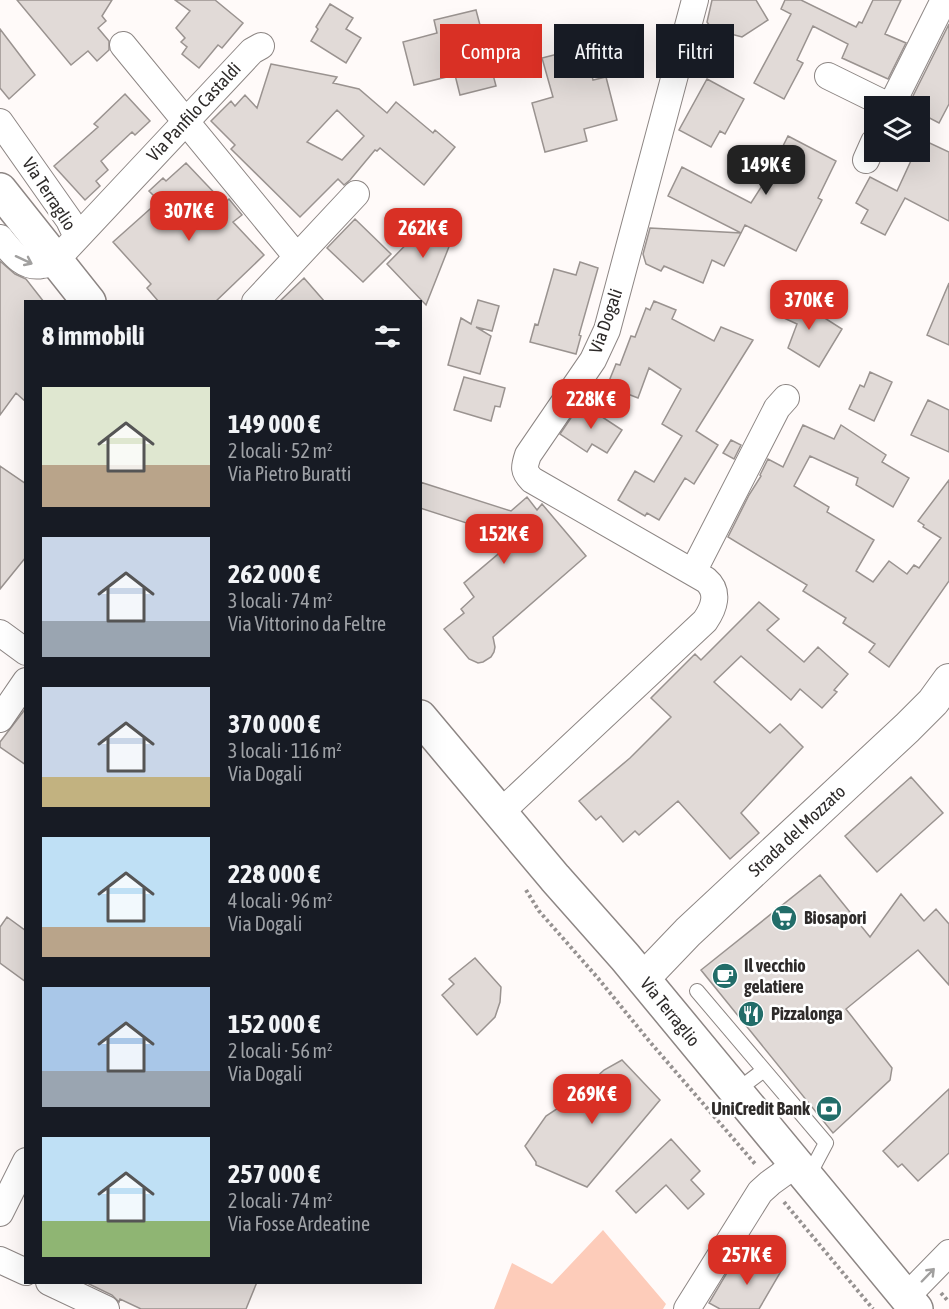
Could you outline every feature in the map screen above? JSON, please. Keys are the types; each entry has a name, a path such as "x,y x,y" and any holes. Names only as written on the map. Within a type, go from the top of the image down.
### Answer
{"main road":[{"name":"Via Terraglio","path":"0,190 58,246 88,300"},
{"name":"Via Terraglio","path":"422,719 643,979 911,1303"}],"street":[{"name":"Via Dogali","path":"501,812 705,621 715,601 715,591 712,585 532,480 526,473 524,465 528,455 593,360 607,330 695,0"},
{"path":"895,96 944,0"},
{"path":"123,45 297,257"},
{"name":"Via Panfilo Castaldi","path":"58,246 186,122 252,51 261,46"},
{"path":"828,76 869,96"},
{"name":"Via Terraglio","path":"0,122 69,220 58,246 42,266 28,264 15,256 0,238"},
{"path":"257,300 356,194"},
{"path":"693,573 777,408 786,398"},
{"path":"0,633 24,651"},
{"name":"Strada del Mozzato","path":"643,979 688,932 907,728 949,682"},
{"path":"0,718 24,684"},
{"path":"0,1213 24,1165"},
{"path":"687,1309 760,1192 770,1183 801,1172"},
{"path":"911,1303 949,1253"},
{"path":"0,1260 24,1271"},
{"path":"53,1284 106,1309"}],"lane":[{"path":"697,991 826,1143 801,1172"},
{"path":"736,1091 764,1070"}],"path":[{"path":"525,887 539,911 760,1170"},
{"path":"783,1201 873,1309"}],"shaded area":[{"path":"603,1230 666,1304 663,1309 494,1309 512,1263 552,1284"}],"building":[{"path":"17,0 112,0 102,16 106,21 98,28 109,41 109,50 97,61 88,51 71,65"},
{"path":"175,0 215,0 243,23 222,48 218,45 199,68 182,54 187,47 181,42 185,38 176,28 190,11"},
{"path":"712,0 756,0 768,20 742,37 734,35 734,24 708,24"},
{"path":"785,0 801,0 856,27 859,22 862,23 873,0 901,0 885,34 906,43 888,79 842,58 848,44 813,26 797,60 803,63 784,99 754,83 791,14 781,9"},
{"path":"330,4 353,18 346,29 361,38 346,63 311,41 318,29 316,27"},
{"path":"476,10 480,24 440,24 440,78 443,78 414,85 403,42 437,33 434,20"},
{"path":"949,24 949,104 939,123 930,118 930,96 913,96"},
{"path":"0,29 35,75 9,99 0,88"},
{"path":"554,55 554,78 593,78 593,80 606,78 617,120 584,129 587,141 545,152 532,103 553,97 542,58"},
{"path":"271,64 337,77 333,83 359,89 387,113 396,102 433,133 435,130 455,147 424,185 380,148 375,150 350,180 344,185 338,179 300,217 231,149 235,145 211,121 231,101 235,106 245,95 257,108","holes":["337,110 364,136 342,160 307,142"]},
{"path":"456,78 494,78 496,86 460,95"},
{"path":"707,79 744,99 725,134 720,131 711,147 679,130"},
{"path":"125,94 150,121 135,135 132,132 101,161 108,170 96,181 100,186 85,200 54,166 98,127 94,124"},
{"path":"788,136 836,161 818,198 822,200 796,251 745,225 741,233 668,196 682,167 751,203 767,178"},
{"path":"930,143 949,152 949,221 905,198 885,235 861,223 868,210 856,203 870,177 897,191 910,162 930,162"},
{"path":"186,163 224,203 229,199 242,215 233,222 264,255 217,300 157,300 147,288 151,284 113,242 159,201 149,191 163,178 166,181"},
{"path":"432,218 454,234 426,305 387,264"},
{"path":"355,219 391,254 363,282 327,248"},
{"path":"650,228 741,233 724,266 712,260 703,283 664,266 661,271 646,264 643,254"},
{"path":"0,261 15,274 26,279 42,300 24,300 24,400 16,393 0,415"},
{"path":"580,262 598,268 579,335 581,336 576,354 530,342 535,324 538,325 554,269 576,275"},
{"path":"304,278 323,300 281,300"},
{"path":"949,283 949,345 927,335"},
{"path":"787,294 842,329 819,367 788,348 797,324 775,314"},
{"path":"478,300 499,306 492,331 476,327 491,336 480,374 448,365 461,318 471,324"},
{"path":"654,301 676,310 672,319 714,341 721,327 753,340 696,431 718,445 694,484 685,478 659,520 647,513 645,516 618,500 635,471 654,482 682,436 662,424 681,389 649,368 638,398 607,386 616,364 620,365 631,336 635,337 646,308 650,310"},
{"path":"870,372 892,382 874,421 849,409 860,385 864,387"},
{"path":"464,377 505,388 500,407 495,406 491,421 454,410"},
{"path":"928,400 949,410 949,452 911,435"},
{"path":"581,403 622,430 607,453 592,444 587,452 560,434"},
{"path":"803,425 834,439 841,425 886,455 882,462 909,478 893,507 856,485 858,478 810,456 794,486 829,507 827,512 874,540 856,571 873,582 889,561 907,574 914,565 919,568 941,538 923,527 924,525 918,521 949,480 949,581 889,667 869,652 875,644 843,623 846,618 803,591 807,585 728,537 768,459 783,467"},
{"path":"731,440 741,445 734,459 723,453"},
{"path":"0,466 24,483 24,559 0,589"},
{"path":"422,483 511,511 527,497 537,510 542,504 586,556 493,637 494,652 491,657 478,663 469,659 444,629 464,613 461,609 474,597 464,583 516,539 422,509"},
{"path":"759,602 779,619 767,630 804,662 818,647 848,674 834,690 837,692 822,708 800,689 791,700 741,656 714,682 770,733 780,724 803,747 741,813 759,833 730,859 678,801 639,835 635,831 623,842 601,816 596,820 579,801 630,758 671,717 651,698 695,654 701,660"},
{"path":"24,711 24,764 0,747 0,742"},
{"path":"911,777 943,813 877,872 845,836"},
{"path":"820,875 870,937 901,894 924,921 936,909 949,924 949,985 918,950 846,1009 892,1068 890,1080 833,1133 701,970"},
{"path":"7,917 24,930 24,981 0,963 0,927"},
{"path":"475,958 501,987 500,1002 495,1017 477,1035 442,995 454,984 449,979"},
{"path":"622,1060 660,1100 587,1187 536,1165 525,1146 546,1116 575,1097 604,1070"},
{"path":"949,1089 949,1153 918,1181 902,1164 898,1167 883,1151"},
{"path":"671,1139 700,1171 691,1180 704,1194 688,1209 666,1185 636,1213 616,1191"},
{"path":"763,1253 784,1266 759,1309 720,1309 709,1303 731,1266 749,1277"},
{"path":"89,1284 256,1284 246,1309 141,1309 120,1299 119,1302 112,1295"}],"place":[{"name":"Biosapori","path":"784,918"},
{"name":"Il vecchio gelatiere","path":"725,976"},
{"name":"Pizzalonga","path":"751,1014"},
{"name":"UniCredit Bank","path":"829,1109"}]}
